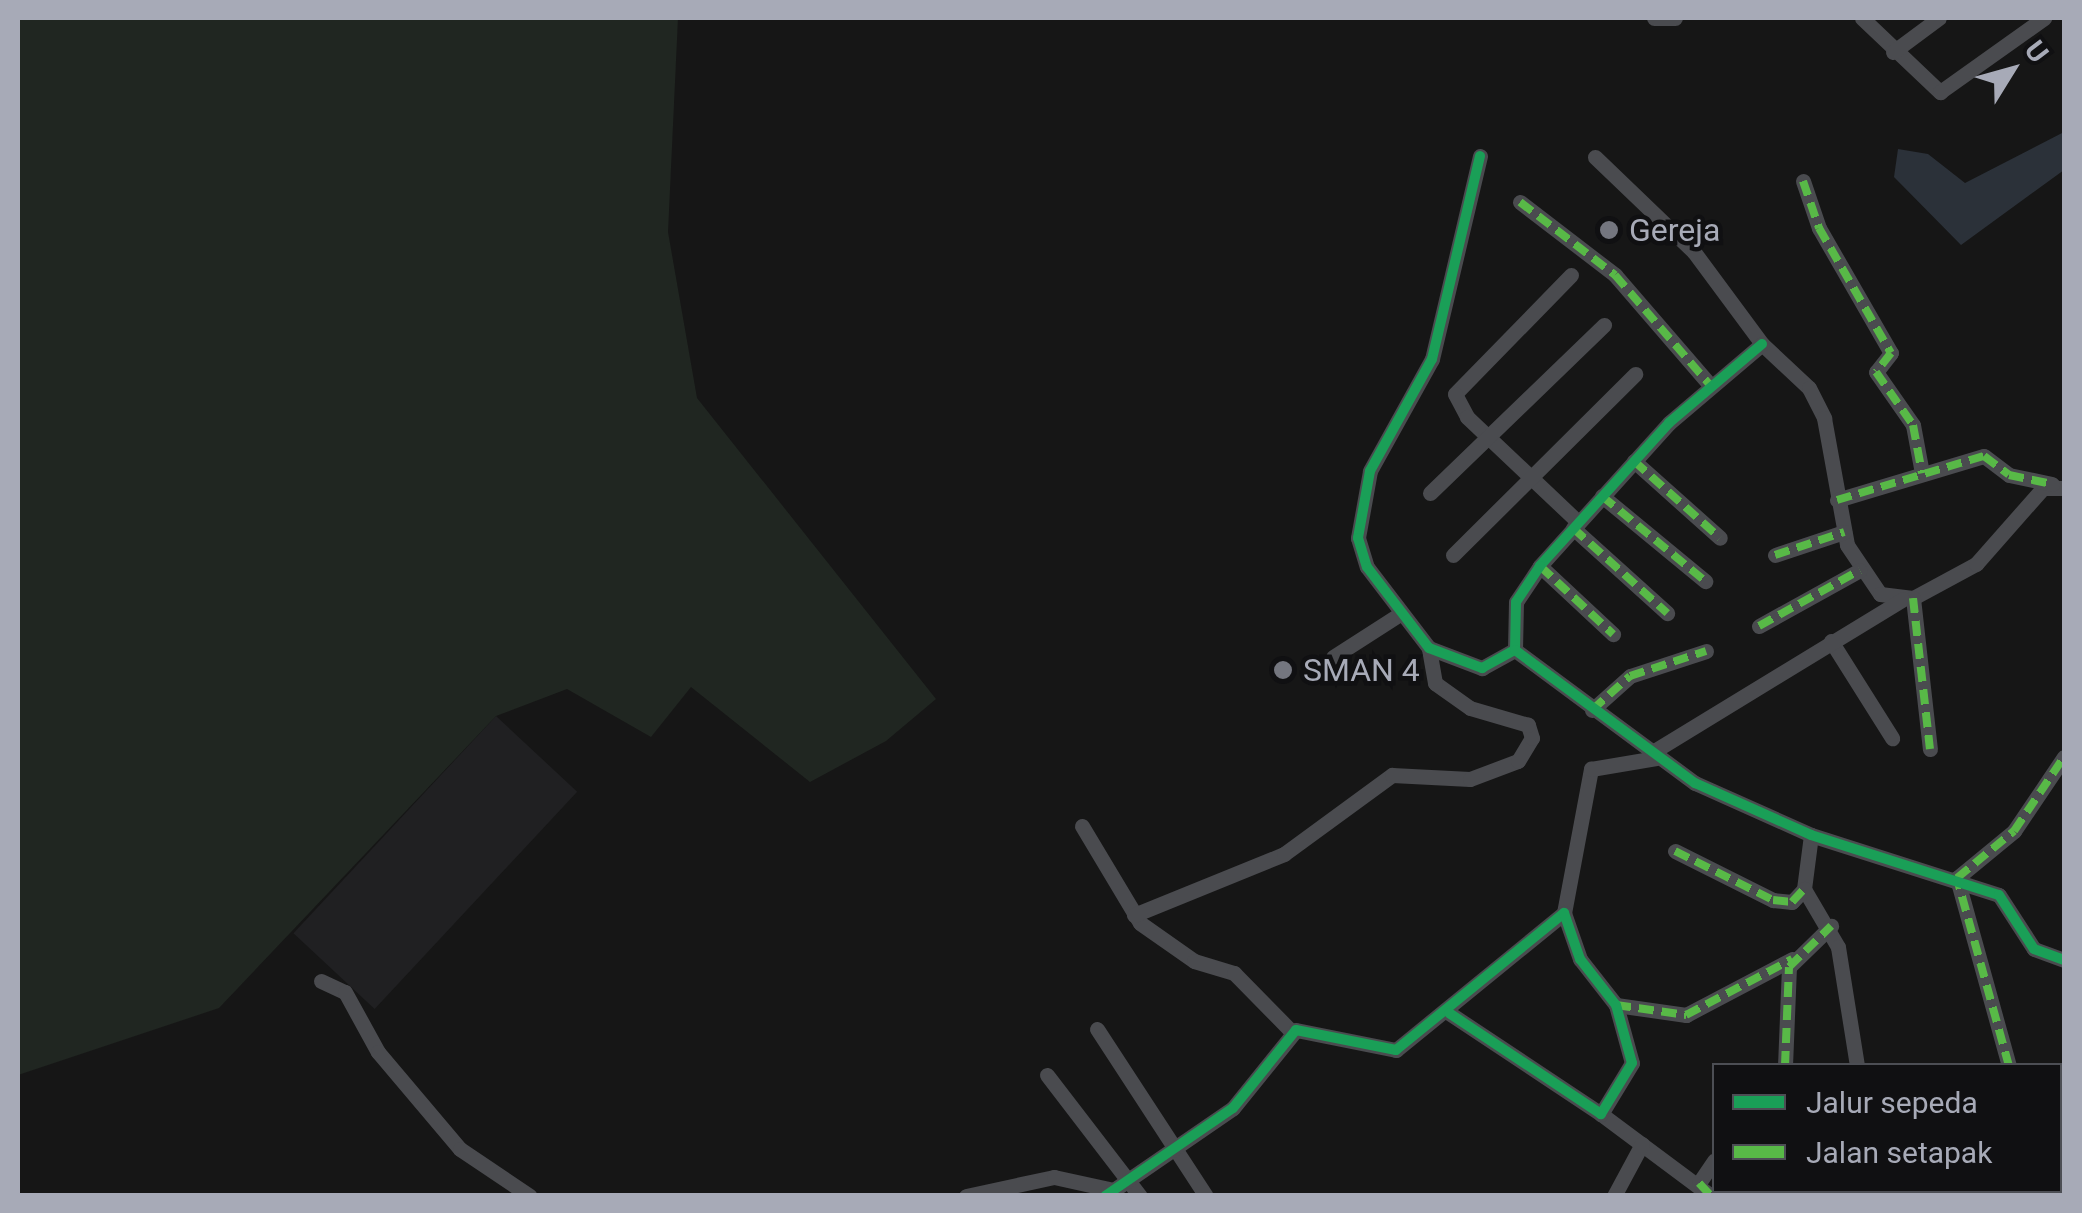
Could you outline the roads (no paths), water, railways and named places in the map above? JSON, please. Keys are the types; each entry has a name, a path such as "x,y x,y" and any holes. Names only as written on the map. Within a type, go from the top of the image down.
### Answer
{"street":[{"path":"1654,18 1675,18"},
{"path":"1862,18 1892,52 1940,92 2044,18"},
{"path":"1892,52 1938,18"},
{"path":"2012,18 2024,32"},
{"path":"1480,156 1432,359 1370,470 1358,513 1360,553 1400,614 1430,648 1482,668 1516,650"},
{"path":"1595,156 1694,252 1762,344 1817,401 1844,532 1860,570 1880,594 1908,599"},
{"path":"1803,181 1819,228 1892,353 1876,372 1913,425 1922,472"},
{"path":"1520,202 1604,264 1710,384"},
{"path":"1571,274 1458,384 1457,404 1668,612"},
{"path":"1430,493 1604,326"},
{"path":"1516,650 1516,602 1540,566 1710,384 1762,344"},
{"path":"1452,555 1635,374"},
{"path":"1837,500 1922,472 1988,456 2009,475 2058,487"},
{"path":"1634,461 1720,538"},
{"path":"1601,1114 1632,1063 1616,1005 1580,959 1564,913 1591,769 1654,755 1832,642 1976,564 2058,487"},
{"path":"1602,496 1704,580"},
{"path":"1774,555 1844,532"},
{"path":"1540,566 1614,634"},
{"path":"1759,626 1860,570"},
{"path":"1908,599 1930,749"},
{"path":"1333,658 1400,614"},
{"path":"1832,642 1892,738"},
{"path":"1134,915 1296,848 1392,776 1470,779 1518,761 1532,738 1528,726 1470,708 1435,683 1430,648"},
{"path":"1516,650 1654,755 1811,835 1957,878 2006,900 2034,948 2064,960"},
{"path":"1592,710 1630,676 1706,652"},
{"path":"1957,878 2014,831 2064,757"},
{"path":"1082,826 1134,915 1194,961 1234,973 1293,1033"},
{"path":"1674,851 1773,900 1792,902 1804,890 1811,835"},
{"path":"1957,878 2009,1063"},
{"path":"1804,890 1831,926 1856,1063"},
{"path":"966,1196 1054,1177 1109,1193 1255,1087 1293,1033 1312,1027 1358,1048 1396,1050 1448,1013 1564,913"},
{"path":"1616,1005 1686,1015 1792,959 1831,926"},
{"path":"1785,1063 1792,959"},
{"path":"321,981 345,992 378,1052 460,1149 530,1196"},
{"path":"1448,1013 1601,1114 1711,1196"},
{"path":"1098,1029 1206,1196"},
{"path":"1047,1075 1140,1196"},
{"path":"1614,1196 1642,1144"},
{"path":"1698,1184 1712,1164"}],"place":[{"name":"Gereja","path":"1609,230"},
{"name":"SMAN 4","path":"1283,670"}]}
